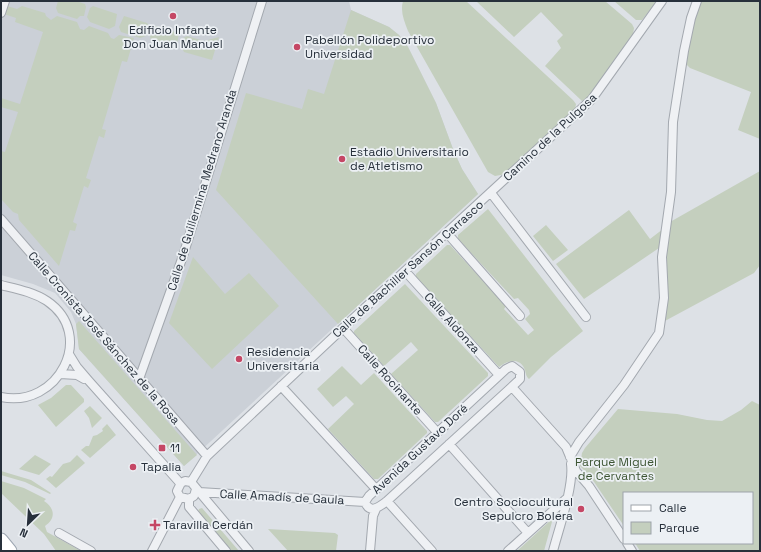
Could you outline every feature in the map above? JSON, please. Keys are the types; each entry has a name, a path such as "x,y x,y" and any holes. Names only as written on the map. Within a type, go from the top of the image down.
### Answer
{"main road":[{"path":"1,540 10,551"}],"street":[{"path":"1,13 5,1"},
{"name":"Calle de Guillermina Medrano Aranda","path":"139,378 183,256 262,1"},
{"name":"Camino de la Pulgosa","path":"491,192 598,93 662,1"},
{"path":"553,551 572,470 570,457 579,442 624,385 659,333 664,298 662,257 672,192 674,116 684,51 691,18 697,1"},
{"path":"491,192 586,317"},
{"name":"Calle de Bachiller Sansón Carrasco","path":"195,488 207,456 491,192"},
{"name":"Calle Cronista José Sánchez de la Rosa","path":"1,219 207,456"},
{"path":"447,233 520,316"},
{"name":"Calle Aldonza","path":"405,271 500,375"},
{"path":"1,285 32,293 47,301 58,310 65,321 69,333 69,354 60,374 51,384 34,395 16,399 1,397"},
{"name":"Calle Rocinante","path":"343,328 437,432"},
{"path":"69,354 77,367 89,381 180,483"},
{"name":"Avenida Gustavo Doré","path":"508,367 516,367 520,376 518,382 512,387 387,501 376,510 369,508 365,502 376,489 508,367"},
{"path":"60,374 77,375 89,381"},
{"path":"281,386 376,489"},
{"path":"512,387 566,447 576,471 589,486 623,537"},
{"path":"449,444 528,532"},
{"path":"180,483 185,481 195,488 249,551"},
{"path":"180,483 177,491 180,496 189,499"},
{"path":"189,499 194,496 195,488"},
{"name":"Calle Amadís de Gaula","path":"195,488 365,502"},
{"path":"152,551 180,496"},
{"path":"508,551 566,498"},
{"path":"189,499 189,507 226,551"},
{"path":"387,501 432,551"},
{"path":"370,551 373,516 376,510"},
{"path":"59,533 91,551"}],"shaded area":[{"path":"1,1 349,1 351,10 389,27 399,35 408,47 436,103 462,169 478,194 184,466 79,349 76,324 71,312 55,293 33,284 1,275"}],"green space":[{"path":"58,1 76,1 85,4 86,7 84,16 80,16 77,19 58,13 56,8"},
{"path":"403,1 466,1 573,100 576,104 575,110 506,174 495,176 488,172 408,31 402,12"},
{"path":"476,1 605,1 632,24 634,28 633,35 594,92 587,99 582,101 545,66 561,48 557,41 563,35 541,12 514,37"},
{"path":"614,1 657,1 642,20 636,20"},
{"path":"698,1 760,1 760,139 738,130 751,92 690,68 683,61"},
{"path":"7,6 17,9 22,6 45,13 51,20 57,16 77,22 80,29 84,30 89,26 108,33 111,38 114,39 119,35 134,38 127,62 122,61 102,129 106,130 104,138 99,136 86,178 91,180 88,188 84,186 73,222 77,224 75,231 70,230 59,266 19,220 18,214 13,212 1,199 1,151 5,152 18,112 1,107 1,98 20,104 43,32 15,22 16,18 4,14"},
{"path":"93,6 117,14 115,26 109,29 90,22 87,17 90,8"},
{"name":"Estadio Universitario de Atletismo","path":"351,10 389,27 399,35 408,47 436,103 462,169 478,194 338,324 216,190 246,93 302,109 308,89 324,94"},
{"path":"124,16 147,23 149,26 146,36 140,38 121,32 119,27"},
{"path":"156,26 179,33 177,45 172,48 152,42 150,37 152,28"},
{"path":"187,36 204,41 219,37 212,60 184,52 181,46 183,38"},
{"path":"760,171 760,265 754,273 663,322 663,258 670,222"},
{"path":"488,209 583,331 551,357 529,379 523,366 517,361 510,361 499,367 416,277 416,274 447,245 450,245 506,306 504,309 528,335 534,330 525,319 530,314 529,310 518,298 514,299 458,239 458,235"},
{"path":"629,210 650,239 663,229 659,248 584,299 556,264"},
{"path":"546,225 568,250 553,261 533,236"},
{"path":"193,257 225,294 249,273 279,306 212,369 169,323"},
{"path":"405,284 488,373 488,376 438,422 435,422 391,374 418,350 411,342 384,366 354,333 354,331"},
{"path":"79,321 197,455 184,466 79,349 76,324"},
{"path":"342,366 361,385 374,373 427,431 427,433 378,479 374,479 328,429 354,404 346,396 333,407 317,389"},
{"path":"66,385 71,385 84,399 84,402 56,427 38,405 51,398"},
{"name":"Parque Miguel de Cervantes","path":"752,401 760,405 760,551 640,551 636,544 753,544 753,492 623,492 623,525 590,476 580,466 582,453 585,448 618,409 677,414 707,420 722,421 741,410"},
{"path":"90,406 102,418 92,428 89,418 84,411"},
{"path":"107,424 116,435 90,458 81,450 86,446 89,446 93,436 103,431 102,429"},
{"path":"35,455 51,464 39,475 19,469"},
{"path":"77,455 85,463 56,488 46,479 50,476 52,477 63,464 70,462"},
{"path":"1,471 31,480 51,493 50,494 25,482 1,475"},
{"path":"1,481 24,488 46,499 44,501 48,504 53,514 49,523 45,526 47,532 81,551 56,551 44,534 1,493"},
{"path":"202,508 239,551 231,551 198,512 199,509"},
{"path":"553,518 544,551 517,551"},
{"path":"268,529 335,533 338,535 336,551 288,551"}],"place":[{"name":"Edificio Infante Don Juan Manuel","path":"173,16"},
{"name":"Pabellón Polideportivo Universidad","path":"297,47"},
{"name":"Estadio Universitario de Atletismo","path":"342,159"},
{"name":"Residencia Universitaria","path":"239,359"},
{"name":"11","path":"162,448"},
{"name":"Tapalia","path":"133,467"},
{"name":"Centro Sociocultural Sepulcro Bolera","path":"581,509"},
{"name":"Taravilla Cerdán","path":"155,525"}]}
